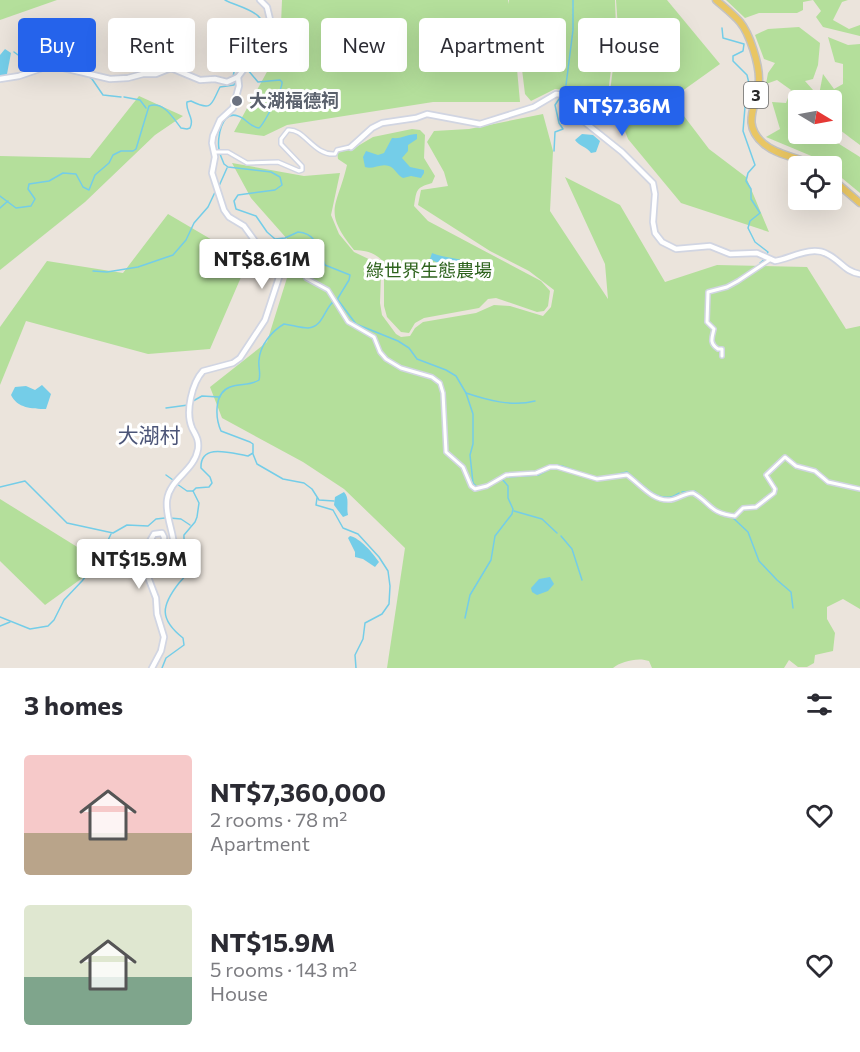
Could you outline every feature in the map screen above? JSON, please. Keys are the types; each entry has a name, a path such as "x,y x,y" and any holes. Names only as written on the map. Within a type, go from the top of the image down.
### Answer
{"main road":[{"name":"3","path":"716,0 740,22 751,43 759,77 751,116 754,132 765,146 792,156"},
{"path":"842,187 860,203"}],"street":[{"path":"0,79 19,76 51,65 110,79 156,74 171,68 201,80 215,79 225,82 232,80 245,67 246,52 267,41 273,32 273,24 267,8 260,0"},
{"path":"238,76 239,84 234,105 220,120 212,143 214,152 212,173 226,214 233,221 244,226 257,244 275,248 302,259 306,278 323,286 352,326 374,337 380,352 386,359 401,368 432,377 440,383 443,393 446,452 466,470 470,484 475,489 480,490 506,475 536,473 550,466 597,479 627,475 659,499 672,500 693,492 723,515 735,516 742,508 756,507 774,493 776,490 766,475 785,457 796,466 815,471 826,481 860,489"},
{"path":"214,152 228,152 247,162 278,162 299,171 302,168 300,164 281,144 281,139 288,130 295,131 326,154 335,153 337,150 351,147 372,128 388,122 427,114 480,124 534,106 554,95 565,95 572,100 582,120 622,152 653,183 655,194 653,222 655,233 662,242 676,249 710,246 730,254 753,253 778,261 791,255 820,252 828,254 846,270 860,274"},
{"path":"152,668 161,651 164,636 157,615 156,598 148,577 150,540 154,534 162,532 164,554 171,554 174,546 167,518 167,500 175,481 189,468 199,441 192,426 190,401 199,376 206,369 233,363 240,358 265,320 285,254"},
{"path":"722,356 722,349 717,349 711,341 714,329 707,322 708,292 727,287 771,260"}],"green space":[{"path":"0,0 57,0 0,20"},
{"path":"282,0 508,0 509,4 509,0 615,0 616,18 578,18 578,72 611,72 607,102 582,99 564,90 555,89 531,101 525,94 522,72 566,72 566,18 419,18 419,72 517,72 520,102 433,102 287,125 264,136 234,132 267,72 309,72 309,18 281,18"},
{"path":"616,0 667,0 720,64 671,99 709,149 746,177 769,232 681,203 628,139 610,92 612,72 680,72 680,18 617,18"},
{"path":"726,0 813,0 803,2 803,10 797,13 759,13 745,18"},
{"path":"813,0 848,0 842,2 833,20 849,29 860,25 860,36 823,27 816,17 821,11"},
{"path":"799,27 820,43 818,65 813,79 805,81 813,90 791,90 777,80 766,84 768,73 775,63 764,59 755,35 768,29"},
{"path":"828,37 848,45 860,44 860,145 842,131 842,90 820,90 823,74 834,89 843,84 843,64 835,62"},
{"path":"139,96 183,116 155,135 85,202 0,270 0,156 90,158"},
{"path":"788,98 788,144 839,144 860,157 860,193 842,178 842,156 811,156 766,137 780,129 772,102 786,103"},
{"path":"543,114 553,151 550,211 608,299 605,264 565,177 620,205 665,282 717,265 807,267 846,329 860,326 860,609 843,599 827,607 827,619 835,633 833,651 815,655 814,663 807,667 798,667 789,660 784,668 652,668 649,661 640,659 625,662 613,668 387,668 405,548 344,489 303,462 222,418 210,387 267,342 296,249 251,198 232,163 304,176 340,173 331,215 339,234 354,252 377,263 381,273 382,315 396,334 401,337 410,336 423,322 476,313 494,305 510,306 543,316 551,307 554,290 529,271 490,251 418,205 421,190 448,186 444,172 427,142 434,131 469,129"},
{"name":"綠世界生態農場","path":"412,129 420,130 425,135 424,158 435,176 432,183 418,190 414,206 428,221 541,281 550,291 548,306 544,311 537,312 496,298 488,299 479,308 424,318 415,323 409,333 401,332 387,317 384,306 384,262 370,253 354,250 344,237 335,217 336,200 347,165 338,159 337,151 351,150 373,137"},
{"path":"168,214 248,261 210,349 148,354 26,321 0,385 0,327 47,261 123,273"},
{"path":"0,499 103,563 45,605 0,561"}],"water":[{"path":"5,49 11,53 7,74 0,77 0,55"},
{"path":"417,134 417,139 408,145 408,151 402,158 410,167 424,170 421,178 411,176 403,178 386,165 365,167 363,157 366,151 378,155 384,153 392,138"},
{"path":"582,134 593,135 600,141 596,152 591,153 575,140"},
{"path":"432,253 467,262 468,269 466,271 440,264 430,259"},
{"path":"42,385 51,394 46,409 21,405 11,395 15,387 26,386 35,390"},
{"path":"344,492 348,515 343,517 334,505 335,497"},
{"path":"350,536 362,543 373,554 379,562 375,567 355,557 348,538"},
{"path":"550,577 554,584 548,591 537,595 532,592 531,588 539,579"}],"waterway":[{"path":"225,0 253,12 260,18"},
{"path":"566,85 573,30 573,0"},
{"path":"722,28 723,38 744,44 743,51 733,56 733,61 747,75 751,92"},
{"path":"14,52 18,55"},
{"path":"233,77 234,72"},
{"path":"219,149 221,126 224,121 232,115 238,116 259,128 282,86 280,80 258,82 250,72"},
{"path":"86,75 92,79 103,95 121,97"},
{"path":"0,196 16,208 31,206 35,199 28,189 29,184 49,181 63,173 76,174 83,187 89,190 95,175 109,163 113,155 121,151 136,149 149,106 164,108 181,128 187,129 191,124 187,102 207,106 213,102 220,87 234,85 235,82"},
{"path":"554,151 555,132 563,129 559,123 555,105 561,96"},
{"path":"124,97 140,100 146,108"},
{"path":"747,103 751,97"},
{"path":"745,107 743,131 755,165 748,173 746,181 751,189 751,199 760,213 750,221 748,228 755,242 768,252 767,254"},
{"path":"220,154 224,164 228,167 271,172 280,177 282,185 275,190 238,195 234,201 236,209 256,216 275,239 285,238 298,232 309,235 316,243 325,265 350,275 338,298"},
{"path":"219,186 227,168"},
{"path":"93,271 107,272 138,267 173,255 186,240 194,223 208,207 216,190"},
{"path":"0,208 8,201"},
{"path":"760,263 765,259"},
{"path":"162,668 166,658 184,645 183,638 170,625 165,612 173,591 189,568 184,535 197,517 199,503 193,491 196,488 209,487 212,483 210,477 201,468 202,460 211,452 248,456 253,453 253,444 221,431 217,413 221,394 230,387 259,380 260,354 267,339 275,330 284,324 305,328 314,327 333,302 338,299"},
{"path":"338,300 356,324 398,341 409,348 417,359 456,376 466,393 473,414 473,444 470,455 473,483 477,487"},
{"path":"466,393 509,403 535,401"},
{"path":"193,401 202,396 219,397"},
{"path":"166,408 188,405"},
{"path":"253,454 257,464 283,479 304,483 312,489 319,500 334,501"},
{"path":"556,465 590,476"},
{"path":"486,488 506,477 538,475 550,469"},
{"path":"610,476 627,472 658,496 672,497 679,493"},
{"path":"166,475 173,480"},
{"path":"465,618 470,595 491,560 495,536 512,514 508,486 502,479"},
{"path":"0,487 25,481 67,523 113,533 127,525 148,526 156,519 165,518"},
{"path":"177,484 187,491 193,491"},
{"path":"682,492 695,491 704,500"},
{"path":"317,498 316,505 333,510 343,528 358,534 379,557 388,571 389,604 382,614 365,623 363,639 355,655 356,668"},
{"path":"514,511 542,519 557,533"},
{"path":"731,516 748,532 759,561 791,592 793,608"},
{"path":"170,518 181,519 190,525"},
{"path":"0,617 30,629 48,626 54,620 64,600 99,559 111,534"},
{"path":"561,536 572,549 582,580"},
{"path":"0,626 10,622"}],"place":[{"name":"大湖福德祠","path":"237,101"}],"district":[{"name":"大湖村","path":"149,436"}]}
